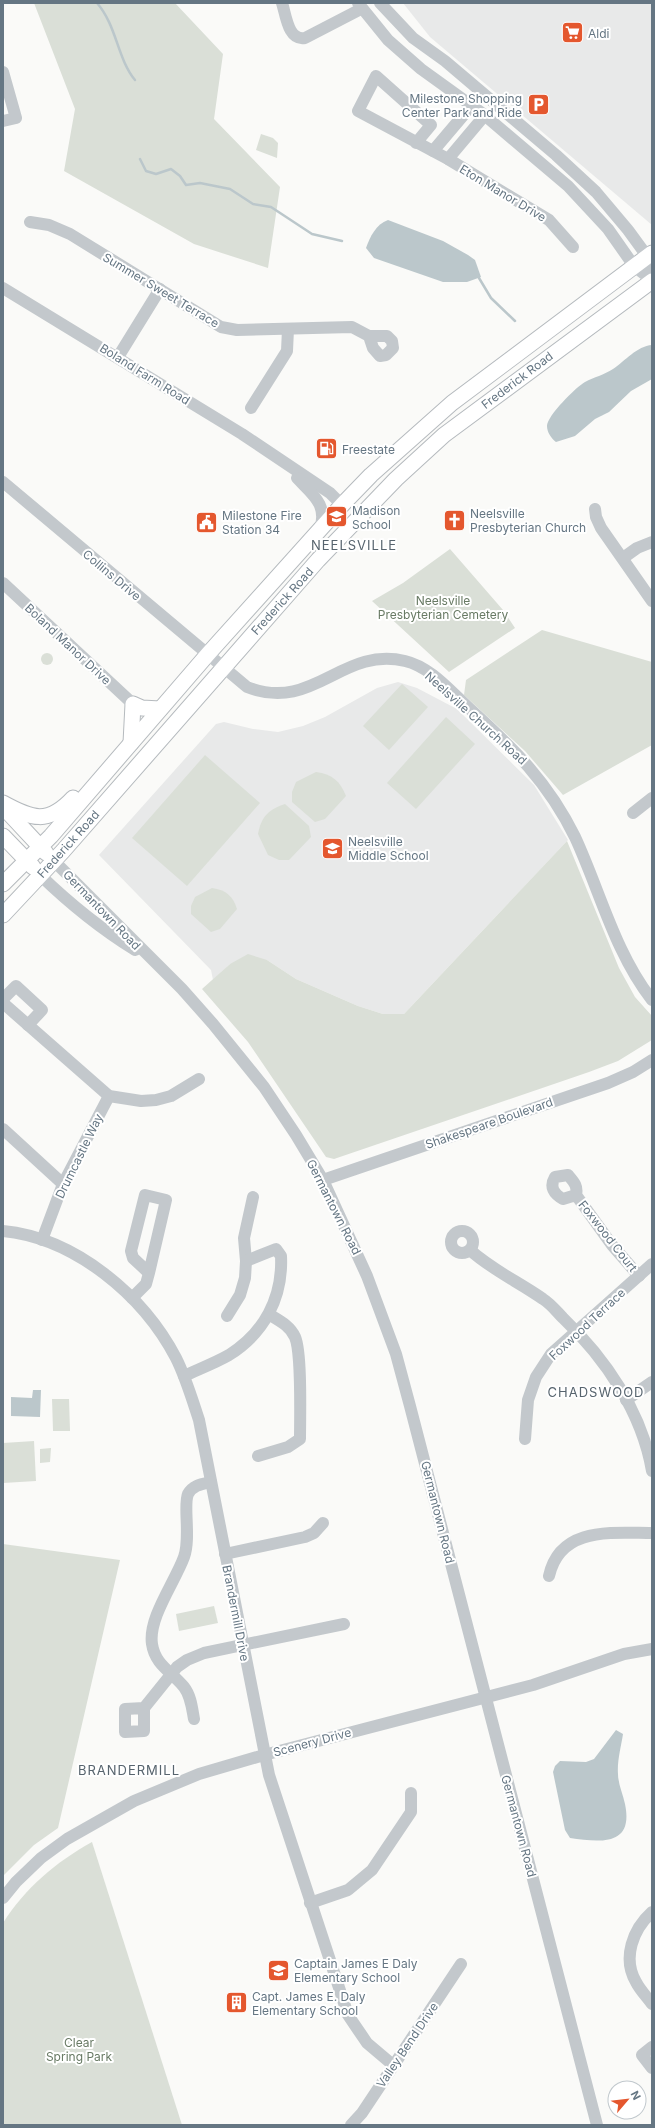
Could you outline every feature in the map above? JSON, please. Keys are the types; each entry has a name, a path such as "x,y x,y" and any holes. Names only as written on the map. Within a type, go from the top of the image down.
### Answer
{"main road":[{"name":"Frederick Road","path":"3,884 98,782 208,654 342,505 409,439 452,403 649,254"},
{"name":"Frederick Road","path":"3,915 54,861 318,560 396,479 444,435 652,280"},
{"path":"318,560 322,549 340,523 343,514 342,505"},
{"path":"131,743 133,704 142,708 160,709"},
{"path":"3,803 31,817 48,817 62,810 78,792 98,782"},
{"name":"Germantown Road","path":"3,807 54,861"},
{"name":"Germantown Road","path":"3,836 40,875"}],"street":[{"path":"282,3 290,28 294,36 300,39 305,38 360,6 388,40 421,69 485,115 586,204 608,229 634,266 652,280"},
{"path":"380,3 414,38 450,66 583,180 609,206 649,254 652,280"},
{"path":"3,72 16,118 3,121"},
{"name":"Eton Manor Drive","path":"416,142 431,125 376,76 358,111 416,142 448,159 549,220 573,247"},
{"path":"433,151 472,105"},
{"name":"Eton Manor Drive","path":"448,159 485,115"},
{"name":"Summer Sweet Terrace","path":"30,222 50,225 70,234 221,327 237,330 352,327 369,336"},
{"name":"Boland Farm Road","path":"3,288 242,434 284,464 330,493 342,505"},
{"path":"118,358 160,289"},
{"path":"251,408 287,351 288,329"},
{"name":"Boland Farm Road","path":"284,464 319,502 323,514 320,530"},
{"name":"Collins Drive","path":"3,482 223,668"},
{"path":"595,509 596,517 601,528 652,601"},
{"path":"623,558 637,548 652,542"},
{"name":"Boland Manor Drive","path":"3,583 133,704"},
{"name":"Neelsville Church Road","path":"223,668 247,687 274,695 297,692 356,664 375,659 393,659 406,662 428,672 516,752 541,780 575,837 628,962 652,1000"},
{"path":"633,813 652,798"},
{"name":"Germantown Road","path":"54,861 151,960 182,989 234,1049 264,1087 323,1180 367,1276 396,1354 597,2125"},
{"name":"Germantown Road","path":"40,875 60,894 98,925 151,960"},
{"path":"3,999 16,986 42,1010 28,1026"},
{"path":"3,1003 109,1096 141,1101 156,1100 171,1096 200,1079"},
{"name":"Shakespeare Boulevard","path":"323,1180 608,1083 633,1072 652,1060"},
{"name":"Drumcastle Way","path":"42,1240 63,1184 109,1096"},
{"path":"3,1128 63,1184"},
{"path":"132,1298 146,1284 149,1273 166,1200 145,1195 131,1252 133,1258 149,1273"},
{"name":"Foxwood Court","path":"576,1195 612,1245 639,1276"},
{"path":"227,1316 240,1295 246,1261 244,1238 253,1197"},
{"name":"Brandermill Drive","path":"3,1231 42,1240 87,1262 107,1276 132,1298 158,1329 175,1356 184,1376 199,1420 264,1755 310,1903 348,2015 367,2043 393,2065"},
{"path":"184,1376 228,1355 243,1345 270,1315 276,1298 281,1256 276,1249 246,1261"},
{"path":"470,1250 481,1260 545,1300 578,1332 605,1364 626,1400 640,1429 652,1471"},
{"name":"Foxwood Terrace","path":"525,1439 528,1400 536,1377 551,1354 578,1332 652,1264"},
{"path":"258,1456 288,1447 300,1439 298,1345 290,1329 270,1315"},
{"path":"626,1400 652,1382"},
{"path":"194,1718 190,1698 184,1688 155,1656 152,1642 152,1627 185,1557 189,1538 187,1496 191,1489 197,1485 211,1482"},
{"path":"225,1554 305,1537 314,1533 323,1523"},
{"path":"549,1576 551,1564 560,1550 584,1536 604,1533 652,1533"},
{"path":"144,1708 177,1667 192,1658 209,1651 344,1624"},
{"name":"Scenery Drive","path":"3,1898 16,1882 41,1858 68,1839 134,1801 200,1774 264,1755 533,1685 624,1654 652,1649"},
{"path":"310,1903 348,1890 372,1870 411,1812 411,1793"},
{"path":"652,1912 644,1920 633,1937 630,1957 636,1982 652,2004"},
{"name":"Valley Bend Drive","path":"351,2125 362,2113 461,1964"},
{"path":"652,2047 642,2055 652,2068"}],"shaded area":[{"path":"403,3 652,3 652,225 430,37"},
{"path":"388,220 443,241 468,255 475,260 481,277 467,282 443,282 374,258 366,248 377,228"},
{"path":"652,345 652,379 631,391 609,412 595,419 575,436 556,442 552,439 547,426 548,421 575,390 585,382 613,369 641,348"},
{"name":"Neelsville Middle School","path":"398,682 417,688 457,709 534,785 568,840 404,1014 383,1014 358,1006 296,979 267,960 230,964 213,980 211,970 99,855 216,724 224,722 253,729 278,732 303,726 325,717 377,688"},
{"path":"33,1390 41,1390 40,1417 11,1416 11,1397 32,1398"},
{"path":"616,1730 623,1734 618,1778 625,1804 626,1818 624,1828 619,1835 612,1839 592,1840 570,1838 565,1830 553,1772 555,1766 560,1761 586,1762 594,1759"}],"green space":[{"path":"34,3 175,3 223,54 214,119 280,187 268,268 194,244 64,171 75,109"},
{"path":"261,134 273,138 278,143 277,158 256,150"},
{"name":"Neelsville Presbyterian Cemetery","path":"450,549 503,610 515,628 449,672 372,601 403,583"},
{"path":"542,630 652,662 652,745 563,795 525,751 464,695 466,680"},
{"path":"45,653 49,653 53,659 49,665 45,665 41,661 41,657"},
{"path":"402,684 428,707 389,750 363,726"},
{"path":"446,717 475,744 416,809 387,783"},
{"path":"205,755 260,803 187,886 132,838"},
{"path":"316,772 327,774 335,779 341,786 346,796 325,819 315,822 292,802 292,792 296,782"},
{"path":"285,804 309,826 311,837 289,860 279,860 268,855 258,834 261,823 267,814 274,808"},
{"path":"567,841 619,968 635,997 652,1016 652,1040 618,1061 589,1072 334,1159 326,1157 248,1042 202,989 230,964 248,954 267,960 296,979 358,1006 383,1014 404,1014"},
{"path":"212,888 221,890 228,894 237,909 220,929 211,932 191,914 191,906 195,897"},
{"path":"52,1399 69,1399 70,1431 53,1431"},
{"path":"34,1441 36,1481 3,1483 3,1443"},
{"path":"51,1448 50,1462 40,1463 40,1449"},
{"path":"3,1544 120,1560 58,1828 34,1845 3,1876"},
{"path":"214,1606 218,1623 179,1631 176,1614"},
{"name":"Clear Spring Park","path":"92,1842 182,2125 3,2125 3,1923 31,1887 66,1858"}],"waterway":[{"path":"97,3 109,22 124,62 135,80"},
{"path":"140,159 146,171 156,174 171,169 180,176 186,185 200,183 230,189 253,204 271,207 312,234 342,241"},
{"path":"479,278 491,298 515,321"}],"place":[{"name":"Aldi","path":"573,33"},
{"name":"Milestone Shopping Center Park and Ride","path":"538,105"},
{"name":"Freestate","path":"326,449"},
{"name":"Madison School","path":"336,517"},
{"name":"Neelsville Presbyterian Church","path":"454,520"},
{"name":"Milestone Fire Station 34","path":"206,522"},
{"name":"Neelsville Middle School","path":"333,848"},
{"name":"Captain James E Daly Elementary School","path":"279,1970"},
{"name":"Capt. James E. Daly Elementary School","path":"236,2003"}],"district":[{"name":"NEELSVILLE","path":"354,545"},
{"name":"CHADSWOOD","path":"596,1392"},
{"name":"BRANDERMILL","path":"129,1770"}]}
